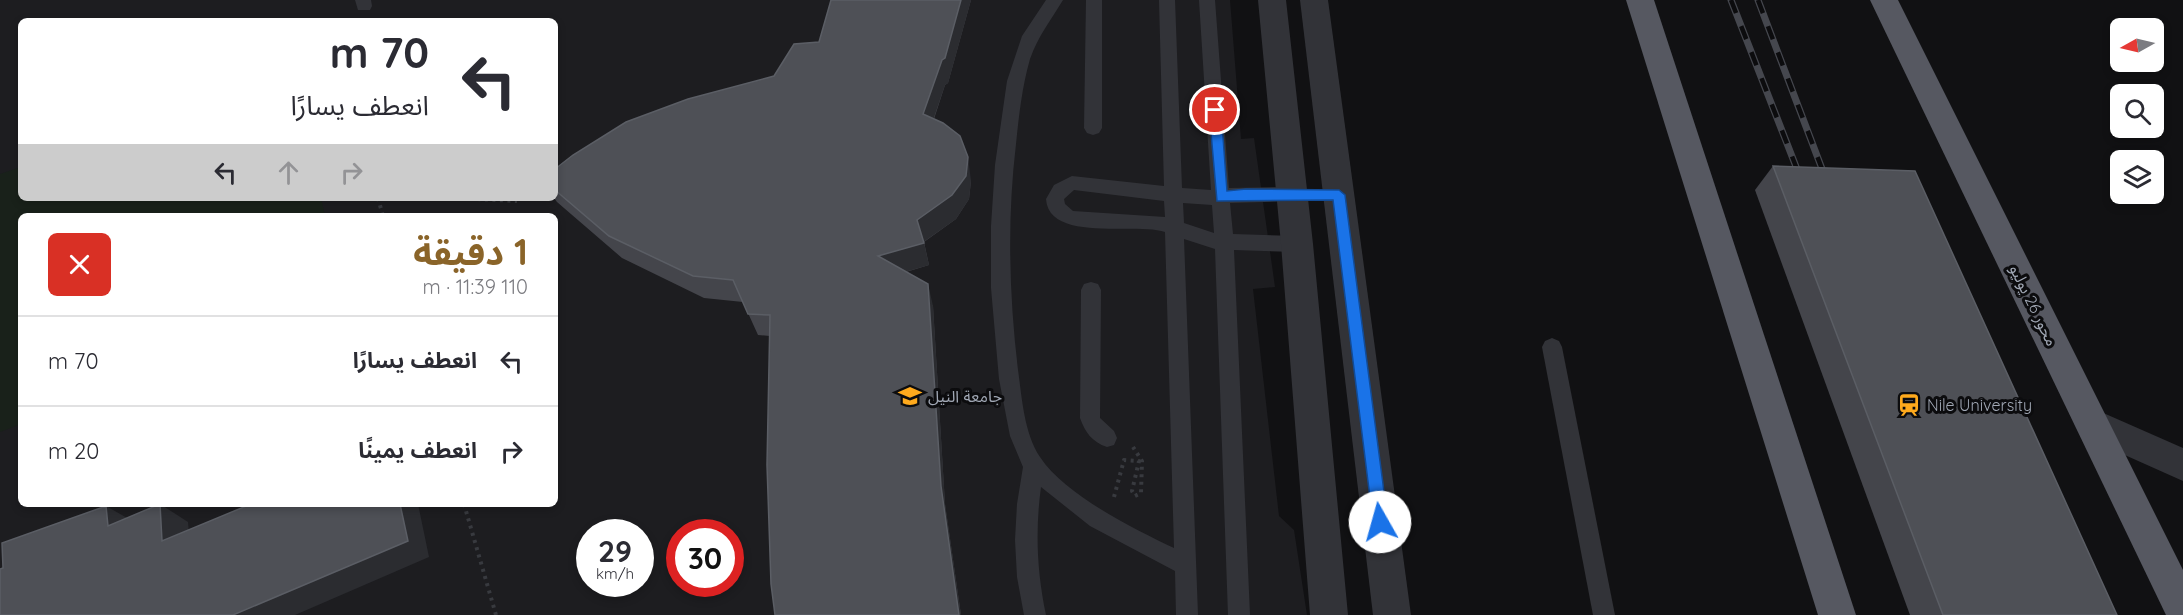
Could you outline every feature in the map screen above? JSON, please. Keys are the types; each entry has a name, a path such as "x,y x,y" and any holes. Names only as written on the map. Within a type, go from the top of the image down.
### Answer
{"highway":[{"path":"1640,0 1837,615"},
{"name":"محور 26 يوليو","path":"1884,0 2183,610"}],"street":[{"path":"1272,0 1297,244 1329,615"},
{"path":"1314,0 1392,615"},
{"path":"1292,194 1339,195"},
{"path":"1297,244 1346,245"},
{"path":"2092,424 2183,465"}],"lane":[{"path":"1055,0 1038,21 1024,52 1012,104 1004,159 1000,219 1000,284 1006,353 1016,422 1034,466 1063,495 1104,525 1185,565"},
{"path":"1093,128 1094,0"},
{"path":"1167,0 1187,615"},
{"path":"1207,0 1224,242 1239,615"},
{"path":"1292,194 1196,197 1172,192 1072,183 1056,195 1055,204 1059,213 1069,218 1148,221 1174,227 1197,238 1224,242 1297,244"},
{"path":"1091,290 1090,418 1093,426 1107,438"},
{"path":"1552,347 1604,615"},
{"path":"1034,466 1026,503 1024,542 1027,582 1035,615"}],"path":[{"path":"1107,438 1136,448 1142,461 1142,493 1135,496 1132,491 1139,461 1124,460 1114,495"},
{"path":"465,507 496,615"}],"shaded area":[{"name":"جامعة النيل","path":"0,0 1230,0 1241,139 1254,138 1275,287 1253,289 1279,516 1294,530 1307,615 0,615"},
{"path":"18,168 18,201 322,201 324,213 18,213 18,425 0,432 0,174"}],"building":[{"path":"831,0 961,0 945,58 942,60 923,114 943,123 960,136 968,157 966,176 952,195 917,220 924,243 878,256 928,284 941,486 959,615 775,615 771,584 767,465 770,315 748,314 733,280 693,276 609,236 558,193 558,167 626,122 688,99 774,76 794,44 819,42"},
{"name":"Nile University","path":"1773,166 1915,171 2117,615 1943,615"},
{"path":"103,507 106,507 108,526 153,507 160,507 162,541 244,507 401,507 408,541 233,615 0,615 2,543"}],"railway":[{"path":"1731,0 1802,182"},
{"path":"1758,0 1827,182"}],"place":[{"name":"جامعة النيل","path":"910,396"},
{"name":"Nile University","path":"1909,405"}],"route":[{"path":"1215,110 1221,197 1246,194 1339,195 1380,522"}]}
